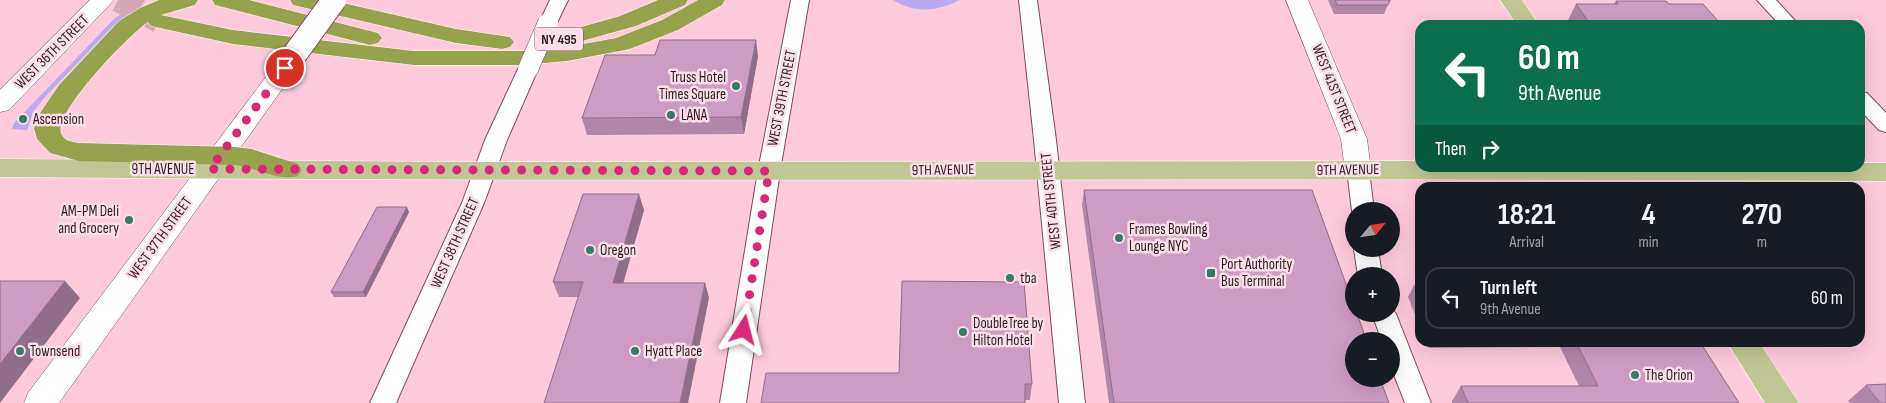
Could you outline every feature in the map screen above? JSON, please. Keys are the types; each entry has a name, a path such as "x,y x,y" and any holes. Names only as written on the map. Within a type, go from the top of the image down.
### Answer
{"highway":[{"path":"187,0 156,8 139,16 128,26 59,100 48,117 47,130 56,145 68,150 216,162"},
{"path":"223,0 367,38 485,57"},
{"name":"NY 495","path":"301,0 374,19 487,41 522,42 554,40 610,27 677,0"},
{"path":"370,0 436,31"},
{"path":"588,50 632,35 653,25 668,16 685,0"},
{"name":"NY 495","path":"159,21 233,37 414,58 545,57 622,44 647,35 683,18 714,0"}],"main road":[{"name":"WEST 36TH STREET","path":"0,104 103,0"},
{"name":"WEST 37TH STREET","path":"40,403 334,0"},
{"name":"WEST 41ST STREET","path":"1297,0 1354,139 1358,170"},
{"path":"1511,0 1525,20"},
{"name":"9TH AVENUE","path":"0,168 216,162 290,170 485,172 1048,169 1415,171"},
{"name":"9TH AVENUE","path":"1466,172 1628,175 1886,172"},
{"path":"1745,347 1783,403"}],"street":[{"name":"WEST 38TH STREET","path":"383,403 474,203 496,140 559,0"},
{"name":"WEST 39TH STREET","path":"733,403 769,171 800,0"},
{"name":"WEST 40TH STREET","path":"1028,0 1048,169 1072,403"},
{"path":"1766,0 1785,20"},
{"path":"1865,103 1886,125"},
{"name":"WEST 41ST STREET","path":"1358,170 1361,202"},
{"path":"1387,322 1418,403"}],"shaded area":[{"path":"893,0 960,0 935,9 918,9"},
{"path":"137,9 113,26 45,97 33,112 27,130 12,129 14,123 113,20 125,11"}],"building":[{"path":"1335,0 1390,0 1388,5 1337,5"},
{"path":"1616,1 1666,1 1669,4 1703,4 1717,20 1587,20 1576,4 1618,4"},
{"name":"LANA","path":"660,40 756,40 741,117 582,118 605,55 655,55"},
{"name":"Port Authority Bus Terminal","path":"1084,190 1312,190 1345,281 1345,322 1360,322 1364,332 1345,332 1345,387 1383,387 1389,403 1114,403"},
{"name":"Hyatt Place","path":"583,194 639,194 613,283 705,283 680,403 544,403 583,282 553,282"},
{"path":"377,207 407,207 363,292 331,292"},
{"path":"0,281 65,281 0,364"},
{"name":"DoubleTree by Hilton Hotel","path":"902,281 1024,282 1032,384 1025,384 1025,403 761,403 766,373 899,373"},
{"name":"The Orion","path":"1578,347 1703,347 1739,403 1468,403 1461,386 1598,386"},
{"path":"1886,384 1886,403 1880,403 1866,385"}],"tunnel":[{"path":"118,0 159,21"}],"place":[{"name":"Truss Hotel Times Square","path":"736,86"},
{"name":"LANA","path":"671,115"},
{"name":"Ascension","path":"23,119"},
{"name":"AM-PM Deli and Grocery","path":"129,220"},
{"name":"Frames Bowling Lounge NYC","path":"1119,238"},
{"name":"Oregon","path":"590,250"},
{"name":"Port Authority Bus Terminal","path":"1211,273"},
{"name":"tba","path":"1010,278"},
{"name":"DoubleTree by Hilton Hotel","path":"963,332"},
{"name":"Townsend","path":"20,351"},
{"name":"Hyatt Place","path":"635,351"},
{"name":"The Orion","path":"1635,375"}],"route":[{"path":"285,68 210,169 485,172 769,171 744,330"}]}
